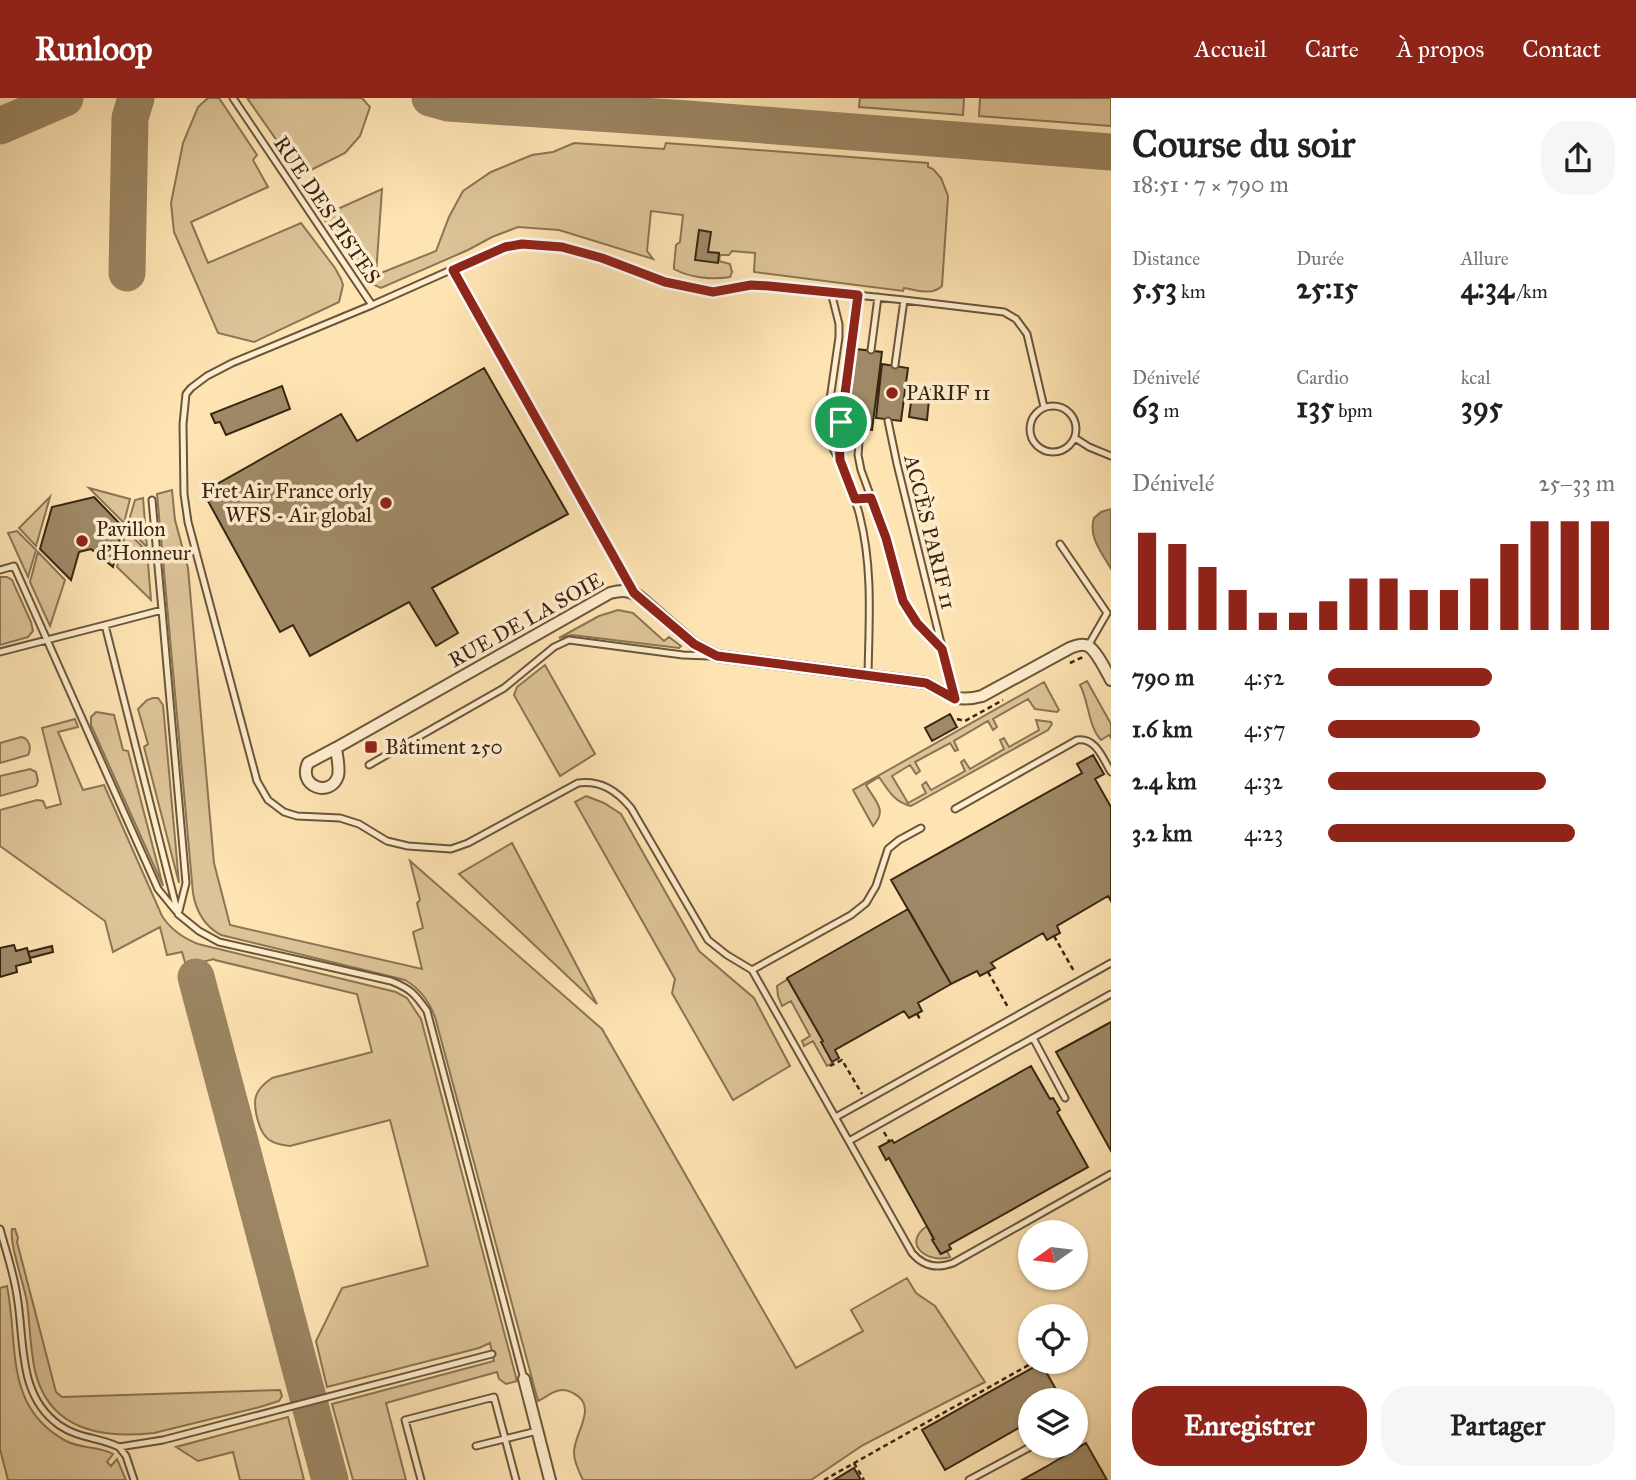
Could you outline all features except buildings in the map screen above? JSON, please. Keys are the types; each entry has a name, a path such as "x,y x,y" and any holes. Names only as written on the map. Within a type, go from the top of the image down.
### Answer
{"street":[{"name":"RUE DE LA SOIE","path":"336,748 610,593 622,590 634,593 694,644 717,656 926,683 955,699"},
{"path":"955,699 968,700 982,696 1080,645 1091,649 1111,680"},
{"path":"524,1380 550,1480"}],"lane":[{"name":"RUE DES PISTES","path":"233,98 372,305"},
{"path":"1044,407 1024,328 1016,319 998,311 769,286 751,285 713,292 665,282 602,258 562,247 522,244 505,247 232,363 197,383 186,394 183,424 184,494 188,522 257,780 268,800 284,812 310,818 340,818 359,824 387,841 408,846 451,849 468,843 578,783 588,781 606,786 621,796 631,808 708,940 716,948 752,970 912,1253 921,1261 938,1267 953,1263 1111,1174"},
{"path":"453,270 634,593"},
{"path":"831,292 839,324 839,337 826,427 828,439 840,460 860,515 869,571 868,675"},
{"path":"840,460 839,439 858,295"},
{"path":"871,350 878,297"},
{"path":"895,365 904,300"},
{"path":"1060,406 1073,415 1077,431 1075,438 1070,445 1057,452 1042,450 1032,439 1030,424 1044,407 1060,406"},
{"name":"ACCÈS PARIF 11","path":"887,421 955,699"},
{"name":"ACCÈS PARIF 11","path":"860,429 860,462 886,538 903,601 921,628 942,649"},
{"path":"1075,438 1088,447 1111,456"},
{"path":"855,499 871,498"},
{"path":"152,500 186,883 178,914"},
{"path":"1060,544 1107,614 1091,649"},
{"path":"0,570 14,566 158,889 178,914 199,931 219,942 391,981 407,988 427,1011 524,1380"},
{"path":"0,652 162,610"},
{"path":"104,625 178,914"},
{"path":"369,765 504,688 554,647 569,640 683,655 717,656"},
{"path":"955,809 1077,740 1087,739 1092,743 1111,772"},
{"path":"752,970 851,915 866,903 876,886 888,849 921,828"},
{"path":"836,1117 1111,962"},
{"path":"849,1141 1111,994"},
{"path":"1032,1038 1065,1098"},
{"path":"0,1229 17,1293 26,1373 35,1398 49,1418 64,1429 119,1447 163,1440 492,1354"},
{"path":"421,1480 405,1420 494,1397 516,1480"},
{"path":"475,1446 537,1431"},
{"path":"119,1447 126,1456 134,1480"},
{"path":"969,1480 1018,1453"},
{"path":"985,1471 990,1480"}],"path":[{"path":"1068,664 1091,649"},
{"path":"957,719 965,721 1004,699"},
{"path":"1054,936 1079,980"},
{"path":"917,1014 919,1019"},
{"path":"830,1066 842,1060 866,1101"},
{"path":"880,1124 889,1141"},
{"path":"824,1480 1018,1371"},
{"path":"854,1463 864,1480"}],"shaded area":[{"path":"208,98 219,98 257,155 253,160 268,187 191,222 208,263 301,223 335,268 343,285 339,302 254,342 218,333 174,232 171,203 183,143 198,107"},
{"path":"247,98 362,98 370,107 360,136 345,153 301,175"},
{"path":"860,98 964,98 963,115 859,107"},
{"path":"980,98 1111,98 1111,126 979,116"},
{"path":"574,143 664,149 666,143 928,163 928,167 941,178 948,196 942,286 929,292 904,288 903,291 754,272 755,253 732,251 729,255 720,255 719,261 730,264 730,277 694,276 674,269 683,215 651,211 647,251 653,259 559,230 518,227 381,288 368,282 322,216 382,189 376,275 436,251 463,191 491,172 532,155 553,152"},
{"path":"89,488 130,499 124,523"},
{"path":"172,490 175,520 188,568 214,863 230,925 422,969 413,932 423,928 417,903 420,900 410,861 602,1029 796,1368 863,1331 851,1310 907,1278 916,1293 935,1306 985,1382 863,1445 811,1480 583,1480 574,1453 585,1413 584,1405 581,1399 565,1390 554,1392 538,1401 435,1017 427,1000 405,980 221,935 205,923 196,906 157,494"},
{"path":"50,497 36,546 19,528"},
{"path":"143,498 147,547 127,527 135,500"},
{"path":"1111,509 1111,569 1097,545 1093,525 1094,518"},
{"path":"17,531 36,550 28,577 8,533"},
{"path":"126,531 147,551 151,600 117,567"},
{"path":"38,552 65,580 50,626 30,582"},
{"path":"0,577 12,580 33,631 28,637 0,645"},
{"path":"618,610 633,613 664,641 669,637 681,646 679,648 572,635 559,638 599,616"},
{"path":"545,665 595,754 560,776 514,695 517,687"},
{"path":"1087,681 1111,724 1111,738 1109,735 1101,740 1093,728 1080,685"},
{"path":"1044,682 1059,710 1057,712 1035,709 1028,699 993,719 997,727 993,730 988,721 954,741 958,750 955,751 950,743 915,762 920,771 916,774 910,765 892,776 908,803 926,793 922,785 926,782 931,790 965,771 961,762 964,760 970,769 1004,749 1000,740 1004,738 1009,747 1039,730 1036,720 1051,722 1048,730 911,806 896,798 879,777 866,785 880,810 873,826 853,790"},
{"path":"153,698 158,698 163,705 179,883 144,747 148,744 138,709"},
{"path":"96,712 114,715 123,750 128,751 163,886 91,725 91,717"},
{"path":"75,719 78,727 58,732 83,790 104,785 162,916 173,929 198,944 396,992 407,998 421,1019 517,1381 506,1384 499,1379 497,1372 386,1403 406,1480 353,1480 332,1404 494,1361 490,1343 327,1387 316,1341 342,1288 428,1266 390,1120 290,1146 273,1142 265,1136 255,1107 258,1091 272,1078 372,1052 357,994 214,959 186,966 182,952 167,955 160,927 113,952 105,921 0,846 0,810 37,800 43,801 46,808 61,804 42,728"},
{"path":"21,737 29,744 28,755 0,763 0,743"},
{"path":"30,769 36,772 36,786 0,796 0,776"},
{"path":"586,796 621,814 699,951 754,998 790,1066 733,1100 672,993 675,979 575,802"},
{"path":"512,843 597,1004 459,874"},
{"path":"788,979 833,1063 827,1066 813,1041 804,1046 802,1041 810,1036 791,1001 782,1006 777,986"},
{"path":"927,1226 940,1254 947,1251 950,1257 933,1258 920,1251 917,1239"},
{"path":"12,1229 15,1229 18,1238 56,1392 62,1397 280,1390 282,1396 279,1401 154,1433 97,1432 65,1418 52,1406 42,1391 35,1371 27,1302"},
{"path":"7,1286 17,1373 32,1411 46,1427 66,1441 113,1454 107,1462 111,1466 117,1459 126,1480 8,1480 0,1449 0,1288"},
{"path":"288,1417 304,1480 240,1480 233,1452 198,1461 176,1447"}],"taxiway":[{"path":"0,126 65,98"},
{"path":"127,273 130,118 136,98"},
{"path":"430,98 448,103 1111,152"},
{"path":"196,977 330,1480"}],"place":[{"name":"PARIF 11","path":"892,393"},
{"name":"Fret Air France orly WFS - Air global","path":"386,503"},
{"name":"Pavillon d'Honneur","path":"82,541"},
{"name":"Bâtiment 250","path":"371,747"}],"route":[{"path":"522,244 543,245 562,247 602,258 665,282 699,290 713,292 751,285 858,295 841,422 838,449 840,460 855,499 871,498 886,538 900,594 909,613 942,649 955,699 926,683 717,656 694,644 634,593 453,270 505,247 522,244"}]}
